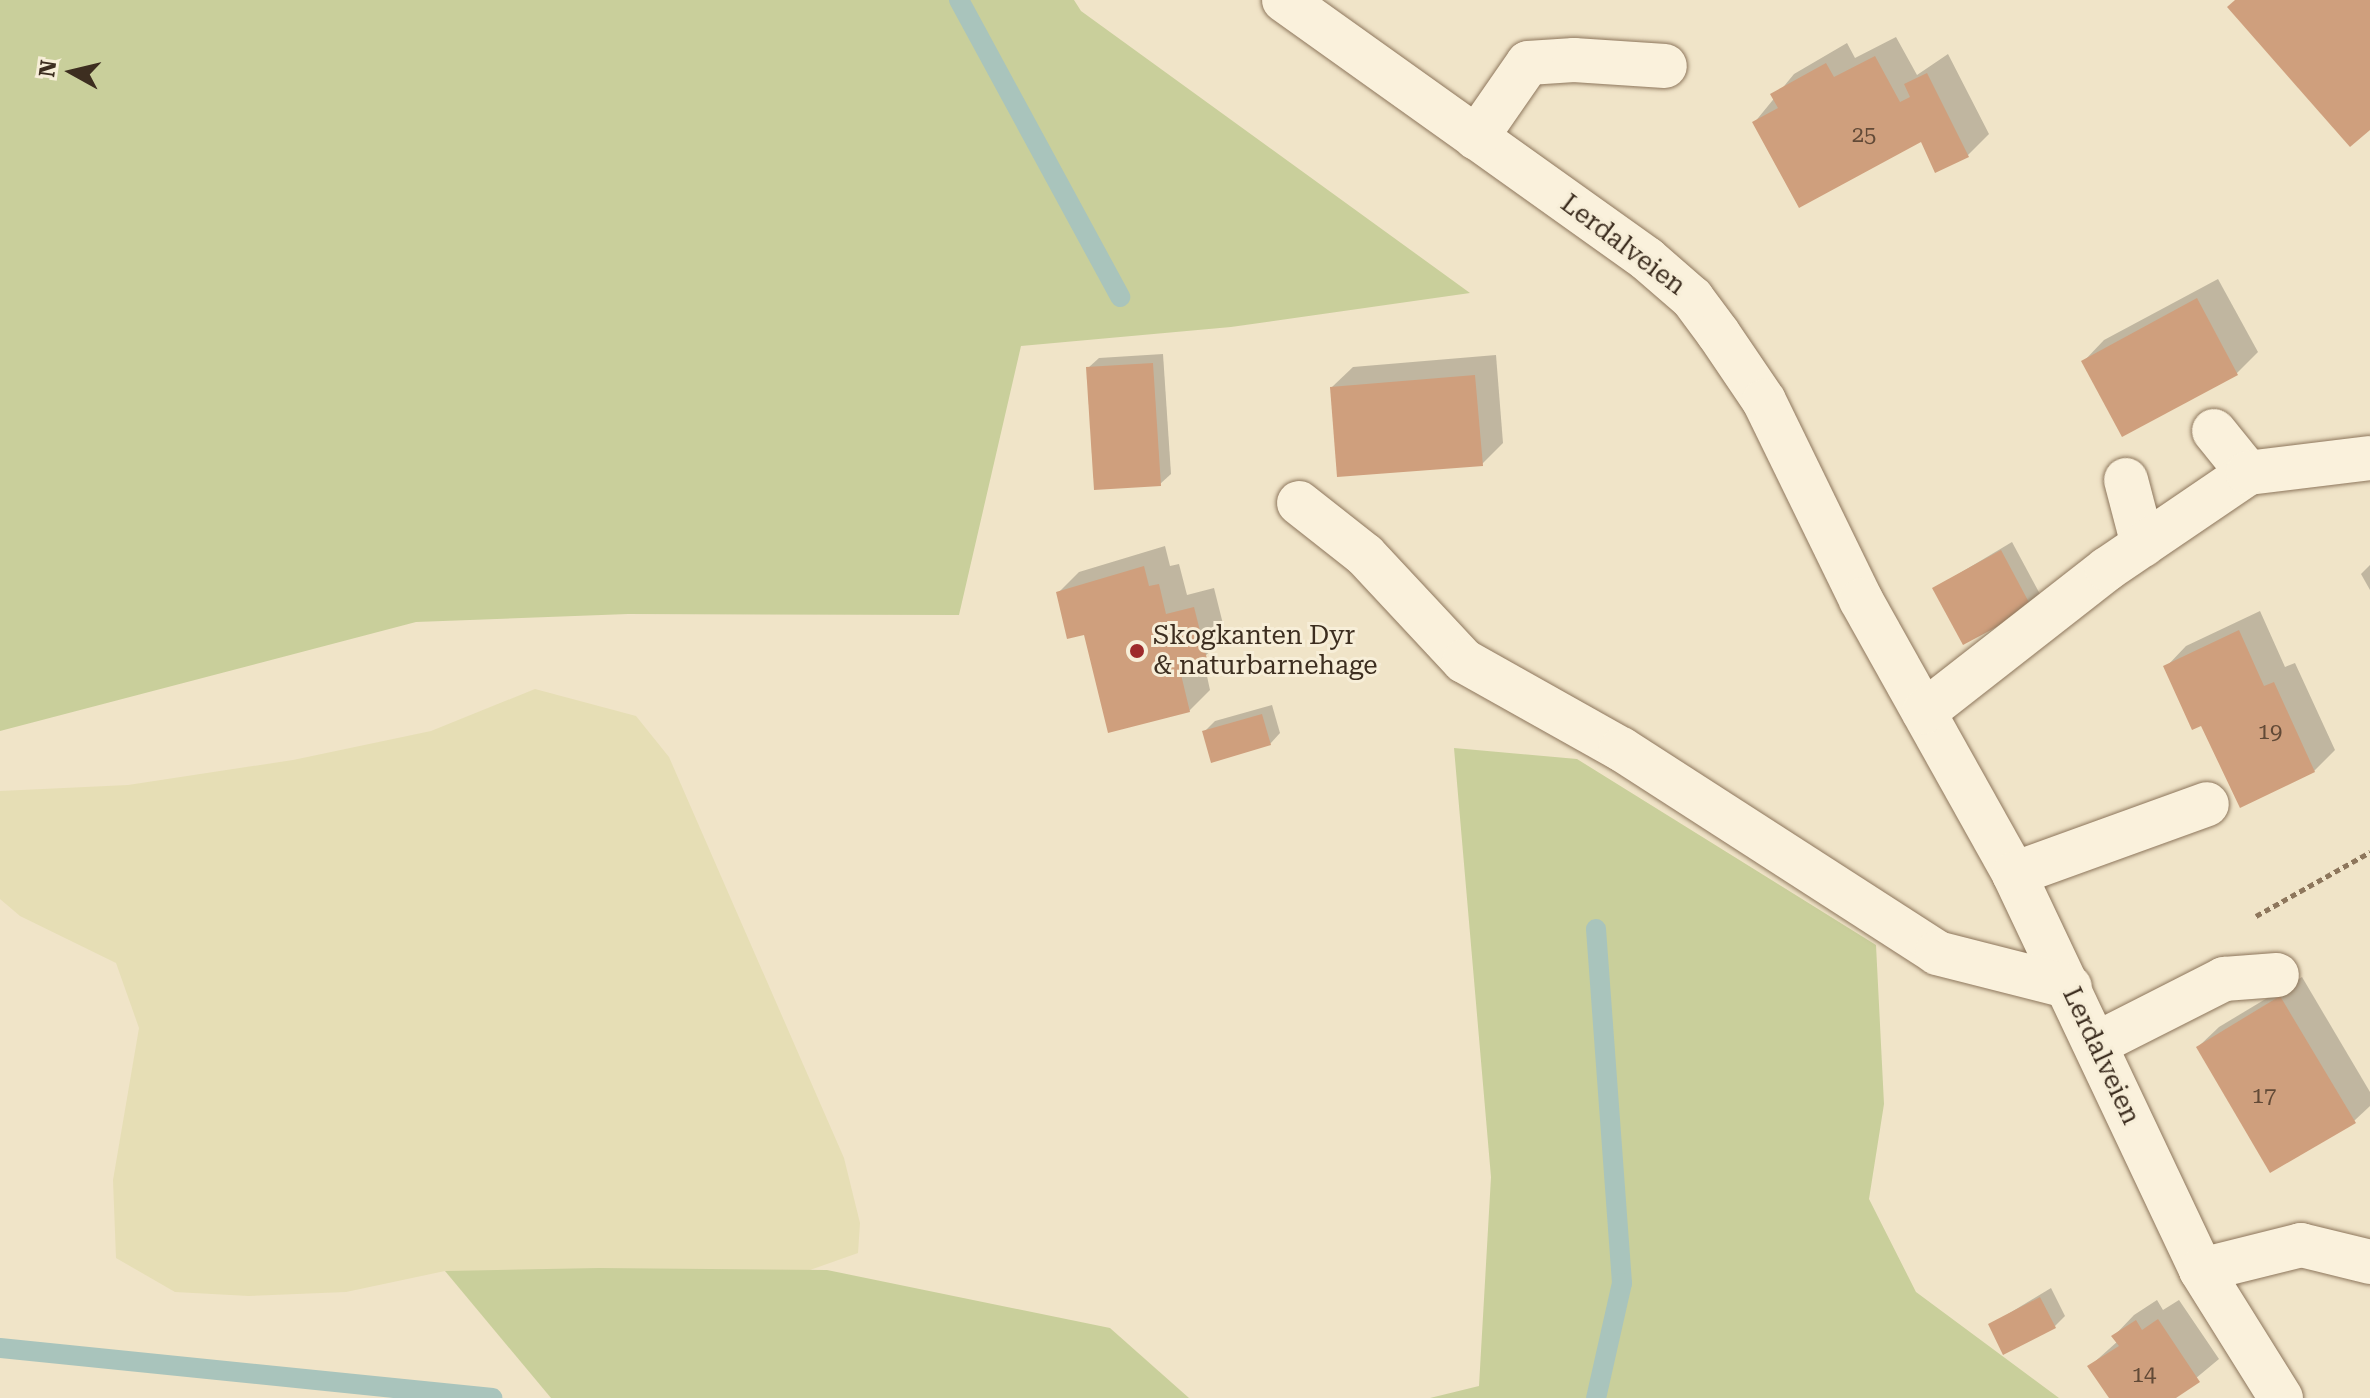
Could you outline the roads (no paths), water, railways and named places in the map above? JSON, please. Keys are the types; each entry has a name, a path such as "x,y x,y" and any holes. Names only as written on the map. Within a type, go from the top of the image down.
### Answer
{"street":[{"name":"Lerdalveien","path":"1284,0 1647,259 1692,298 1764,401 1861,600 2014,874 2201,1270 2281,1398"},
{"path":"1476,138 1528,63 1574,60 1665,66"},
{"path":"2214,431 2248,473"},
{"path":"1924,712 2143,545 2248,473 2370,458"},
{"path":"2126,480 2143,545"},
{"path":"1299,503 1365,555 1464,661 1621,749 1937,953 2070,987"},
{"path":"2014,874 2207,804"},
{"path":"2096,1044 2224,979 2277,975"},
{"path":"2201,1270 2301,1245 2370,1262"}],"waterway":[{"path":"959,0 1120,297"},
{"path":"1596,929 1622,1283 1596,1398"},
{"path":"0,1348 492,1398"}],"place":[{"name":"Skogkanten Dyr & naturbarnehage","path":"1137,651"}]}
